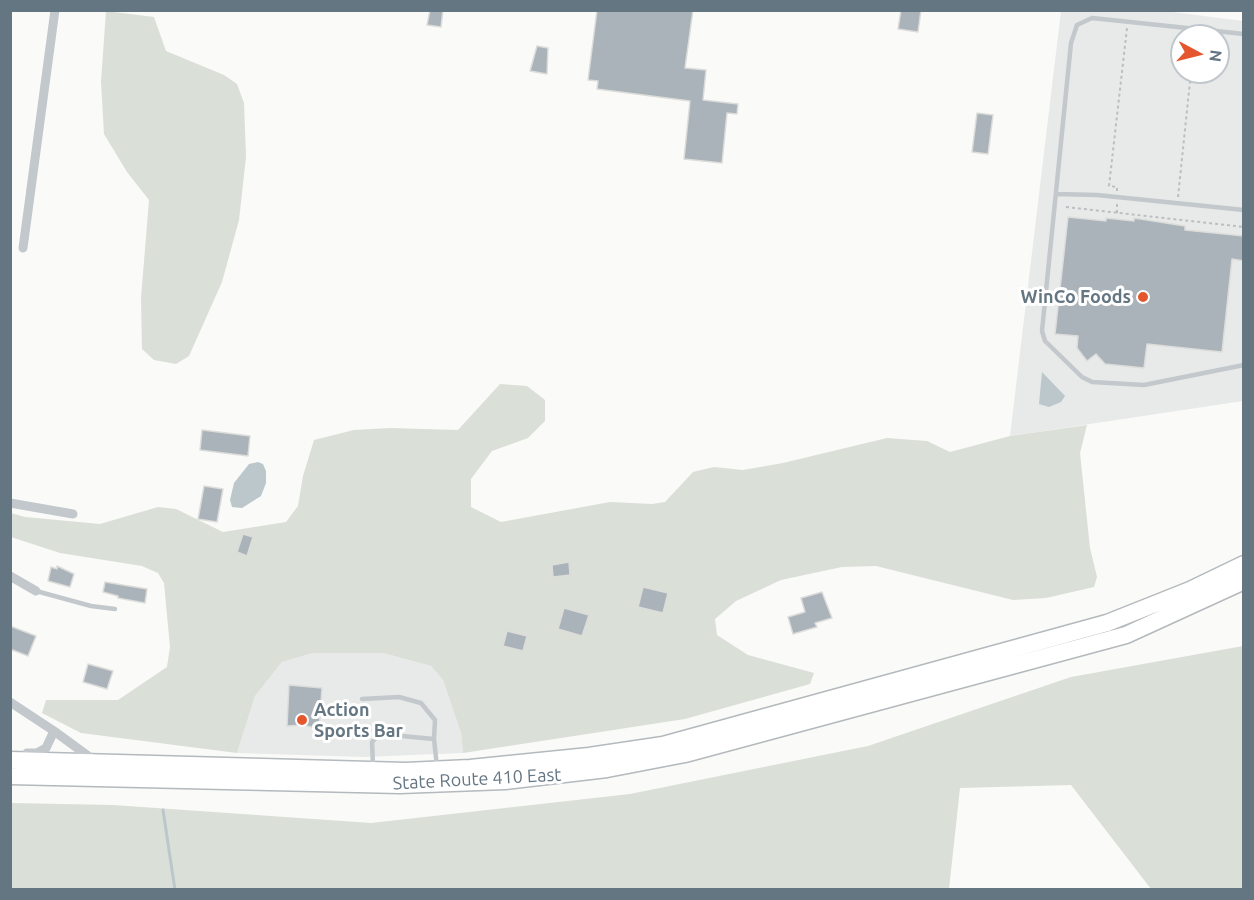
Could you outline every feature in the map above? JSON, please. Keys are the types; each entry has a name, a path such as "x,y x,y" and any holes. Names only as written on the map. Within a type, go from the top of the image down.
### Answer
{"highway":[{"path":"932,680 1159,594 1244,552"},
{"path":"1014,648 1058,638 1150,608 1244,564"},
{"path":"932,680 1126,635 1244,581"},
{"name":"State Route 410 East","path":"10,760 437,770 589,756 663,745 932,680"},
{"name":"State Route 410 East","path":"10,776 400,785 538,778 685,754 932,680"}],"street":[{"path":"23,248 55,10"},
{"path":"10,503 73,514"},
{"path":"10,576 36,591"},
{"path":"10,702 97,762"},
{"path":"10,753 37,753 44,750 54,731"}],"lane":[{"path":"1244,33 1088,18 1074,30 1042,331 1045,341 1082,377 1092,382 1144,385 1244,365"},
{"path":"1056,194 1117,196 1244,210"},
{"path":"36,591 91,606 115,609"},
{"path":"362,699 399,697 421,703 435,720 437,770"},
{"path":"373,770 372,742 380,734 434,739"}],"path":[{"path":"1117,213 1117,187 1109,186 1127,21"},
{"path":"1176,219 1190,84"},
{"path":"1066,207 1244,227"}],"shaded area":[{"path":"1157,10 1243,21 1243,401 1010,436 1061,11"},
{"path":"106,11 154,17 166,51 224,75 237,84 244,103 246,157 239,220 222,282 189,356 176,364 154,360 142,349 141,298 149,200 127,172 104,134 101,82"},
{"path":"1042,372 1065,396 1061,402 1049,407 1039,404"},
{"path":"500,384 527,386 545,400 545,421 528,438 492,451 471,479 471,507 501,522 610,502 652,504 665,502 693,472 714,467 743,470 783,463 887,438 927,441 950,452 1010,436 1087,425 1080,453 1090,548 1097,577 1094,587 1046,598 1013,600 876,566 842,567 781,580 736,601 715,619 717,635 748,655 814,673 810,684 685,719 463,753 461,733 443,680 431,666 383,653 313,653 282,662 255,696 237,753 81,733 42,713 46,700 118,700 167,667 170,647 164,583 158,573 142,566 60,553 11,537 11,513 25,517 100,524 158,507 176,509 223,532 286,522 298,506 303,476 314,440 354,430 391,428 458,430"},
{"path":"258,462 263,464 266,471 266,483 261,496 242,508 232,507 230,500 234,483 249,464"},
{"path":"1243,646 1243,889 1151,889 1071,785 960,788 949,889 11,889 11,803 113,805 371,823 630,794 868,746 1071,677"},
{"path":"313,653 383,653 431,666 443,680 461,733 463,753 364,757 237,753 255,696 282,662"}],"building":[{"path":"430,10 443,10 441,27 427,25"},
{"path":"597,10 693,10 685,68 706,70 703,100 738,104 737,114 727,113 722,163 684,159 690,101 597,89 598,81 588,80"},
{"path":"901,10 921,10 918,32 898,29"},
{"path":"537,46 548,48 547,74 530,71"},
{"path":"977,113 993,115 988,154 972,152"},
{"name":"WinCo Foods","path":"1068,217 1106,221 1106,218 1134,221 1134,218 1185,226 1185,230 1244,236 1244,261 1232,259 1222,352 1147,344 1144,368 1105,364 1096,354 1087,361 1077,348 1078,336 1055,334"},
{"path":"202,430 250,436 248,456 200,450"},
{"path":"204,486 223,489 217,522 198,519"},
{"path":"243,534 253,537 247,556 237,552"},
{"path":"569,562 570,575 553,577 552,565"},
{"path":"57,566 74,574 70,587 48,581 51,567 57,569"},
{"path":"105,582 147,589 145,603 118,598 118,596 103,592"},
{"path":"643,587 668,593 663,613 638,607"},
{"path":"822,592 832,618 815,623 817,627 793,634 788,617 805,612 801,598"},
{"path":"564,608 589,615 582,636 558,629"},
{"path":"10,626 36,636 28,656 10,649"},
{"path":"507,631 527,636 523,651 503,646"},
{"path":"88,664 113,671 107,689 83,682"},
{"path":"289,685 322,688 319,729 303,725 287,726"}],"waterway":[{"path":"163,810 175,890"}],"place":[{"name":"WinCo Foods","path":"1143,297"},
{"name":"Action Sports Bar","path":"302,720"}]}
